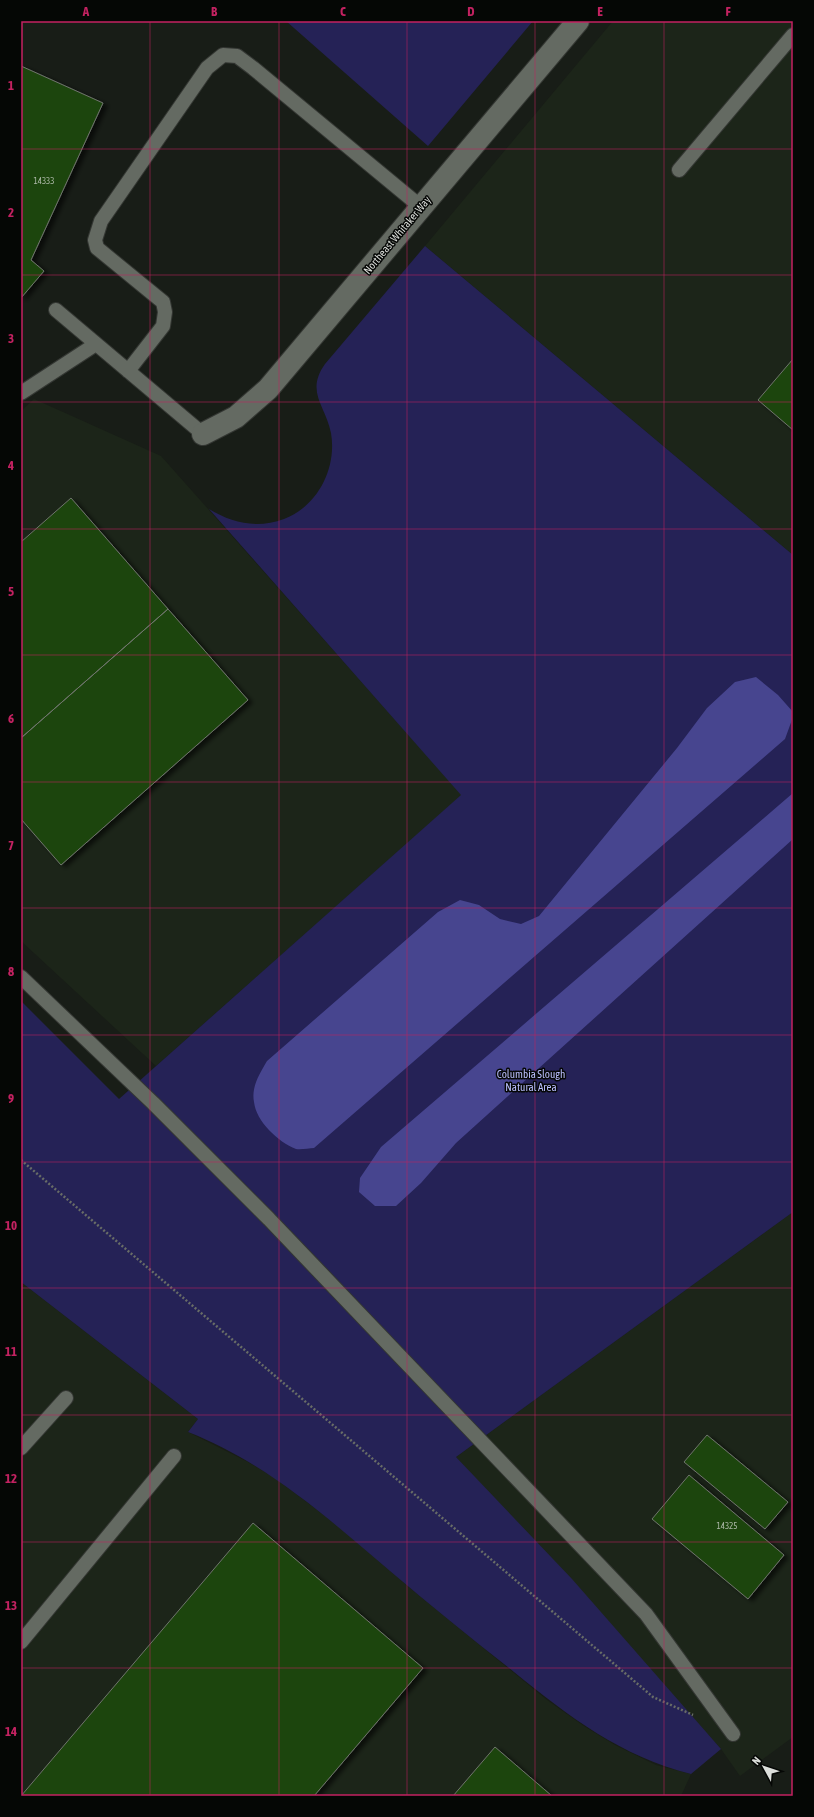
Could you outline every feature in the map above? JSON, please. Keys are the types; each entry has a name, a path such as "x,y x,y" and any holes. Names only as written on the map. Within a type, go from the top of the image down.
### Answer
{"street":[{"name":"Northeast Whitaker Way","path":"203,434 236,417 268,390 578,21"}],"lane":[{"path":"679,170 793,35"},
{"path":"128,371 164,326 165,312 163,302 97,248 95,240 101,221 207,68 223,55 237,56 253,68 421,207"},
{"path":"56,310 203,434"},
{"path":"21,393 96,344"},
{"path":"21,977 153,1103 268,1219 646,1614 733,1734"},
{"path":"21,1448 66,1398"},
{"path":"21,1642 174,1456"}],"path":[{"path":"21,1160 653,1697 733,1734"}],"shaded area":[{"path":"613,21 793,21 793,555 425,246"},
{"path":"34,399 161,456 462,795 156,1066 21,941 21,411"},
{"path":"756,677 778,695 793,712 793,717 785,739 314,1148 296,1149 289,1146 269,1130 259,1116 253,1096 257,1080 267,1061 438,912 460,900 479,905 500,919 521,924 539,916 677,748 707,708 735,682"},
{"path":"793,793 793,839 456,1143 421,1183 396,1206 375,1206 359,1192 360,1178 381,1147"},
{"path":"793,1212 793,1737 740,1776 721,1749 456,1457"},
{"path":"21,1282 198,1419 188,1432 248,1462 272,1476 337,1525 410,1588 547,1700 584,1726 615,1745 656,1765 691,1774 681,1796 21,1796"}],"green space":[{"path":"286,21 533,21 428,146"},
{"name":"Columbia Slough Natural Area","path":"425,246 793,555 793,1212 456,1457 572,1579 721,1749 691,1774 666,1767 619,1746 597,1733 555,1704 451,1622 343,1531 295,1493 243,1459 216,1444 188,1432 198,1419 21,1282 21,1001 119,1099 461,795 209,509 236,521 264,524 284,519 307,505 322,484 328,472 331,459 331,433 317,391 319,374 325,364"}],"building":[{"path":"21,66 103,103 31,260 44,271 21,298"},
{"path":"793,359 793,430 758,400"},
{"path":"71,498 168,609 21,738 21,542"},
{"path":"168,609 248,700 61,865 21,819 21,738"},
{"path":"707,1435 788,1502 765,1529 684,1462"},
{"path":"689,1475 784,1555 748,1599 652,1519"},
{"path":"253,1523 423,1668 314,1796 21,1796"},
{"path":"495,1747 552,1796 453,1796"}]}
